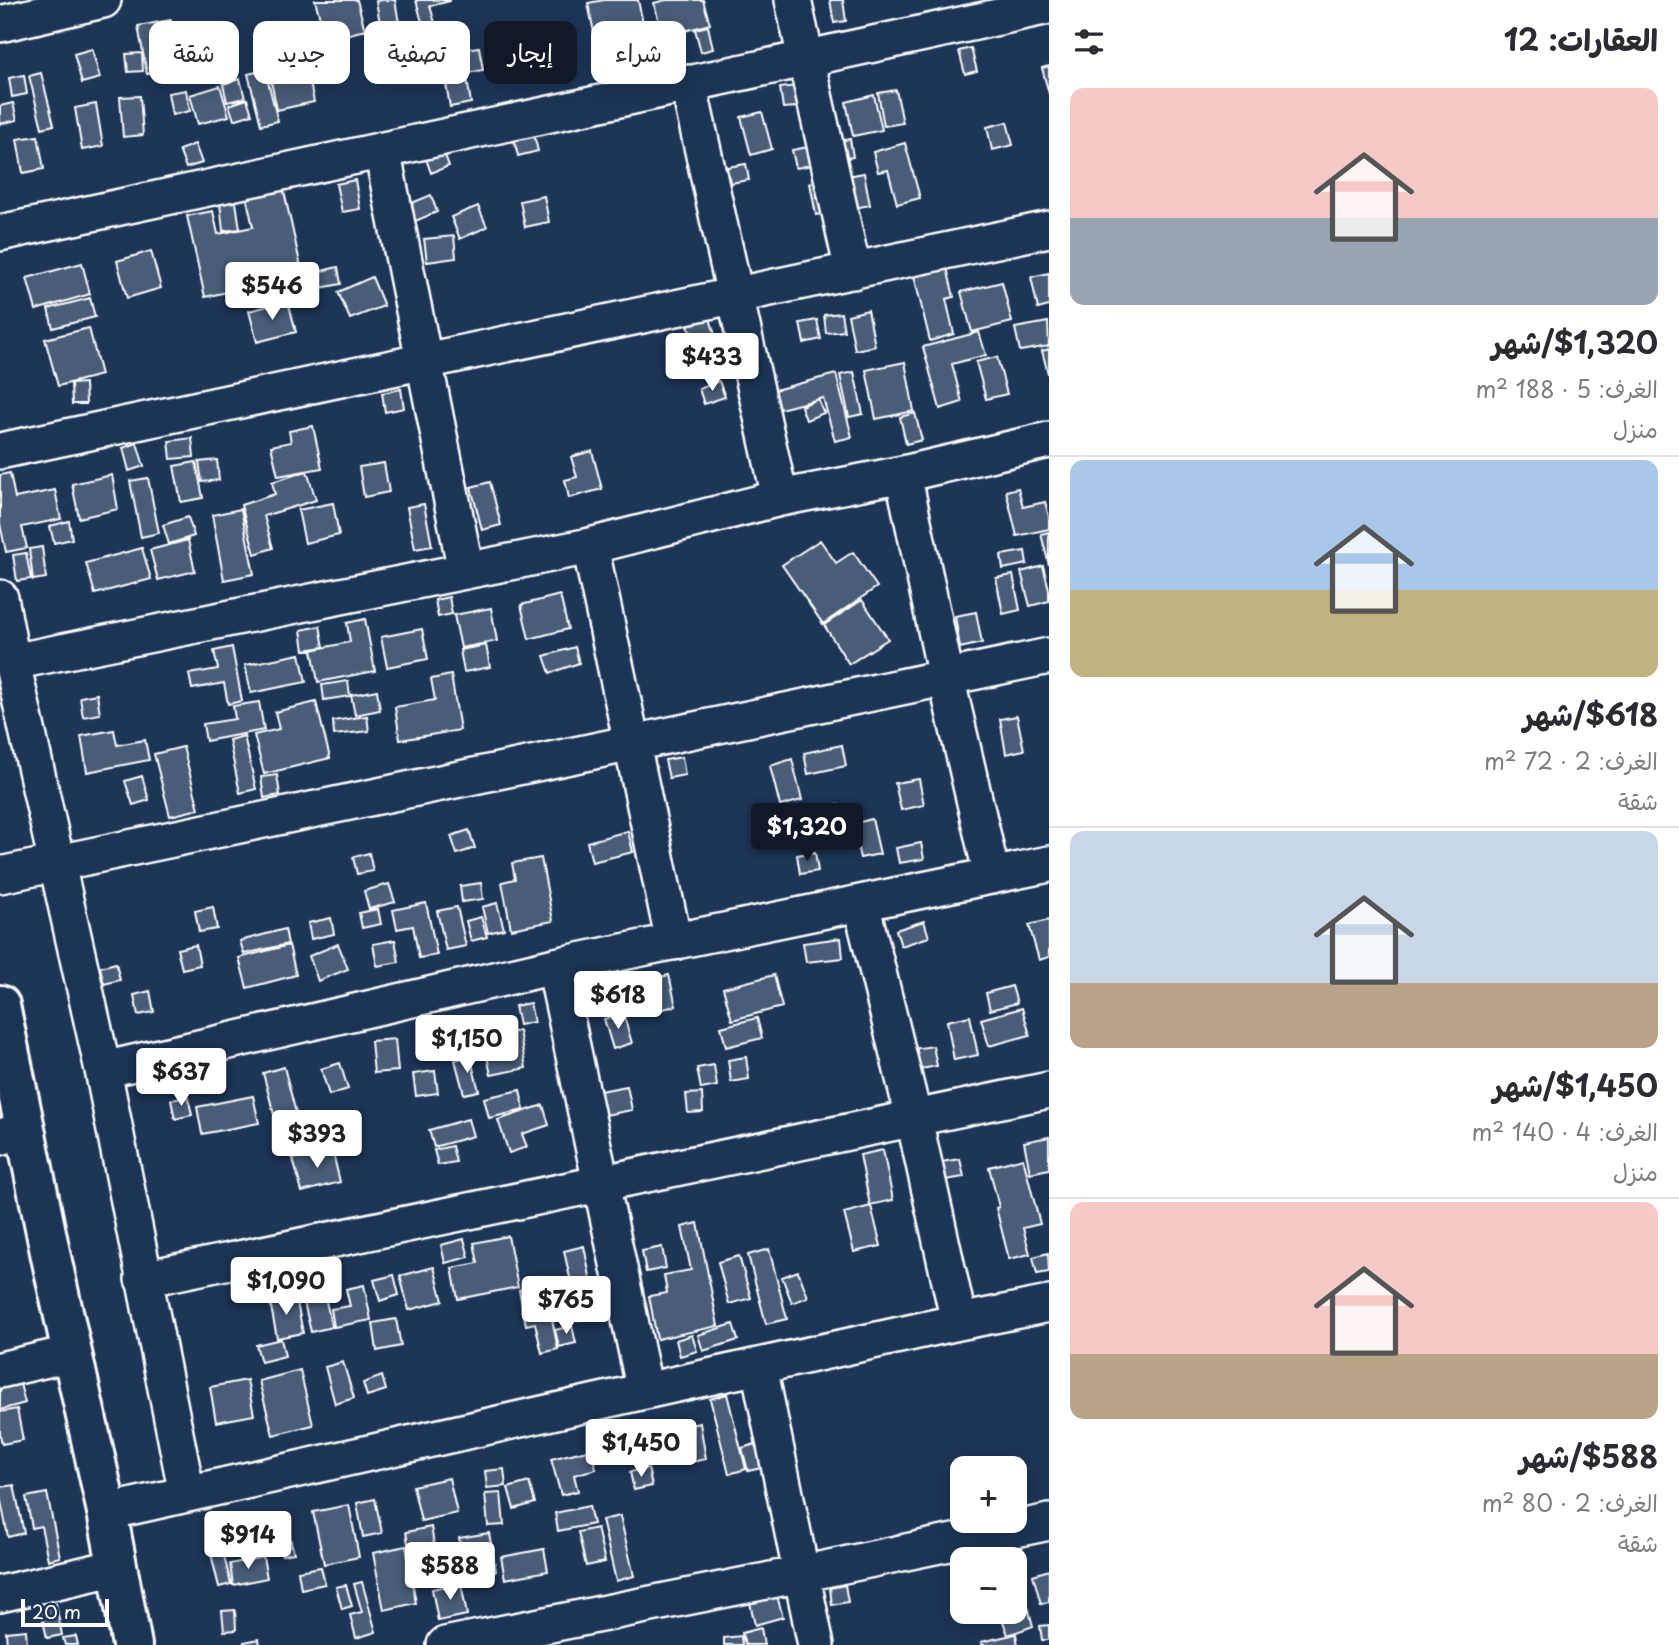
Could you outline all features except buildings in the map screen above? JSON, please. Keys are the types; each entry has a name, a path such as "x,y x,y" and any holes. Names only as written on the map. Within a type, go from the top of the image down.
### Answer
{"highway":[{"path":"0,1005 13,1134 73,1353 132,1645"}],"street":[{"path":"0,24 103,0"},
{"path":"793,0 853,271"},
{"path":"0,233 1049,6"},
{"path":"688,83 780,498"},
{"path":"382,150 466,571"},
{"path":"0,451 1049,229"},
{"path":"12,662 590,546 780,498 903,474 1049,440"},
{"path":"903,474 992,876"},
{"path":"590,546 674,942"},
{"path":"0,598 103,1070 187,1493"},
{"path":"0,875 1049,656"},
{"path":"103,1070 555,966 1049,864"},
{"path":"861,903 914,1119 959,1322"},
{"path":"555,966 645,1391"},
{"path":"144,1279 1049,1090"},
{"path":"107,1512 645,1391 1049,1304"},
{"path":"0,1370 73,1353"},
{"path":"759,1367 816,1645"},
{"path":"445,1645 1049,1522"},
{"path":"0,1594 118,1567"}]}
